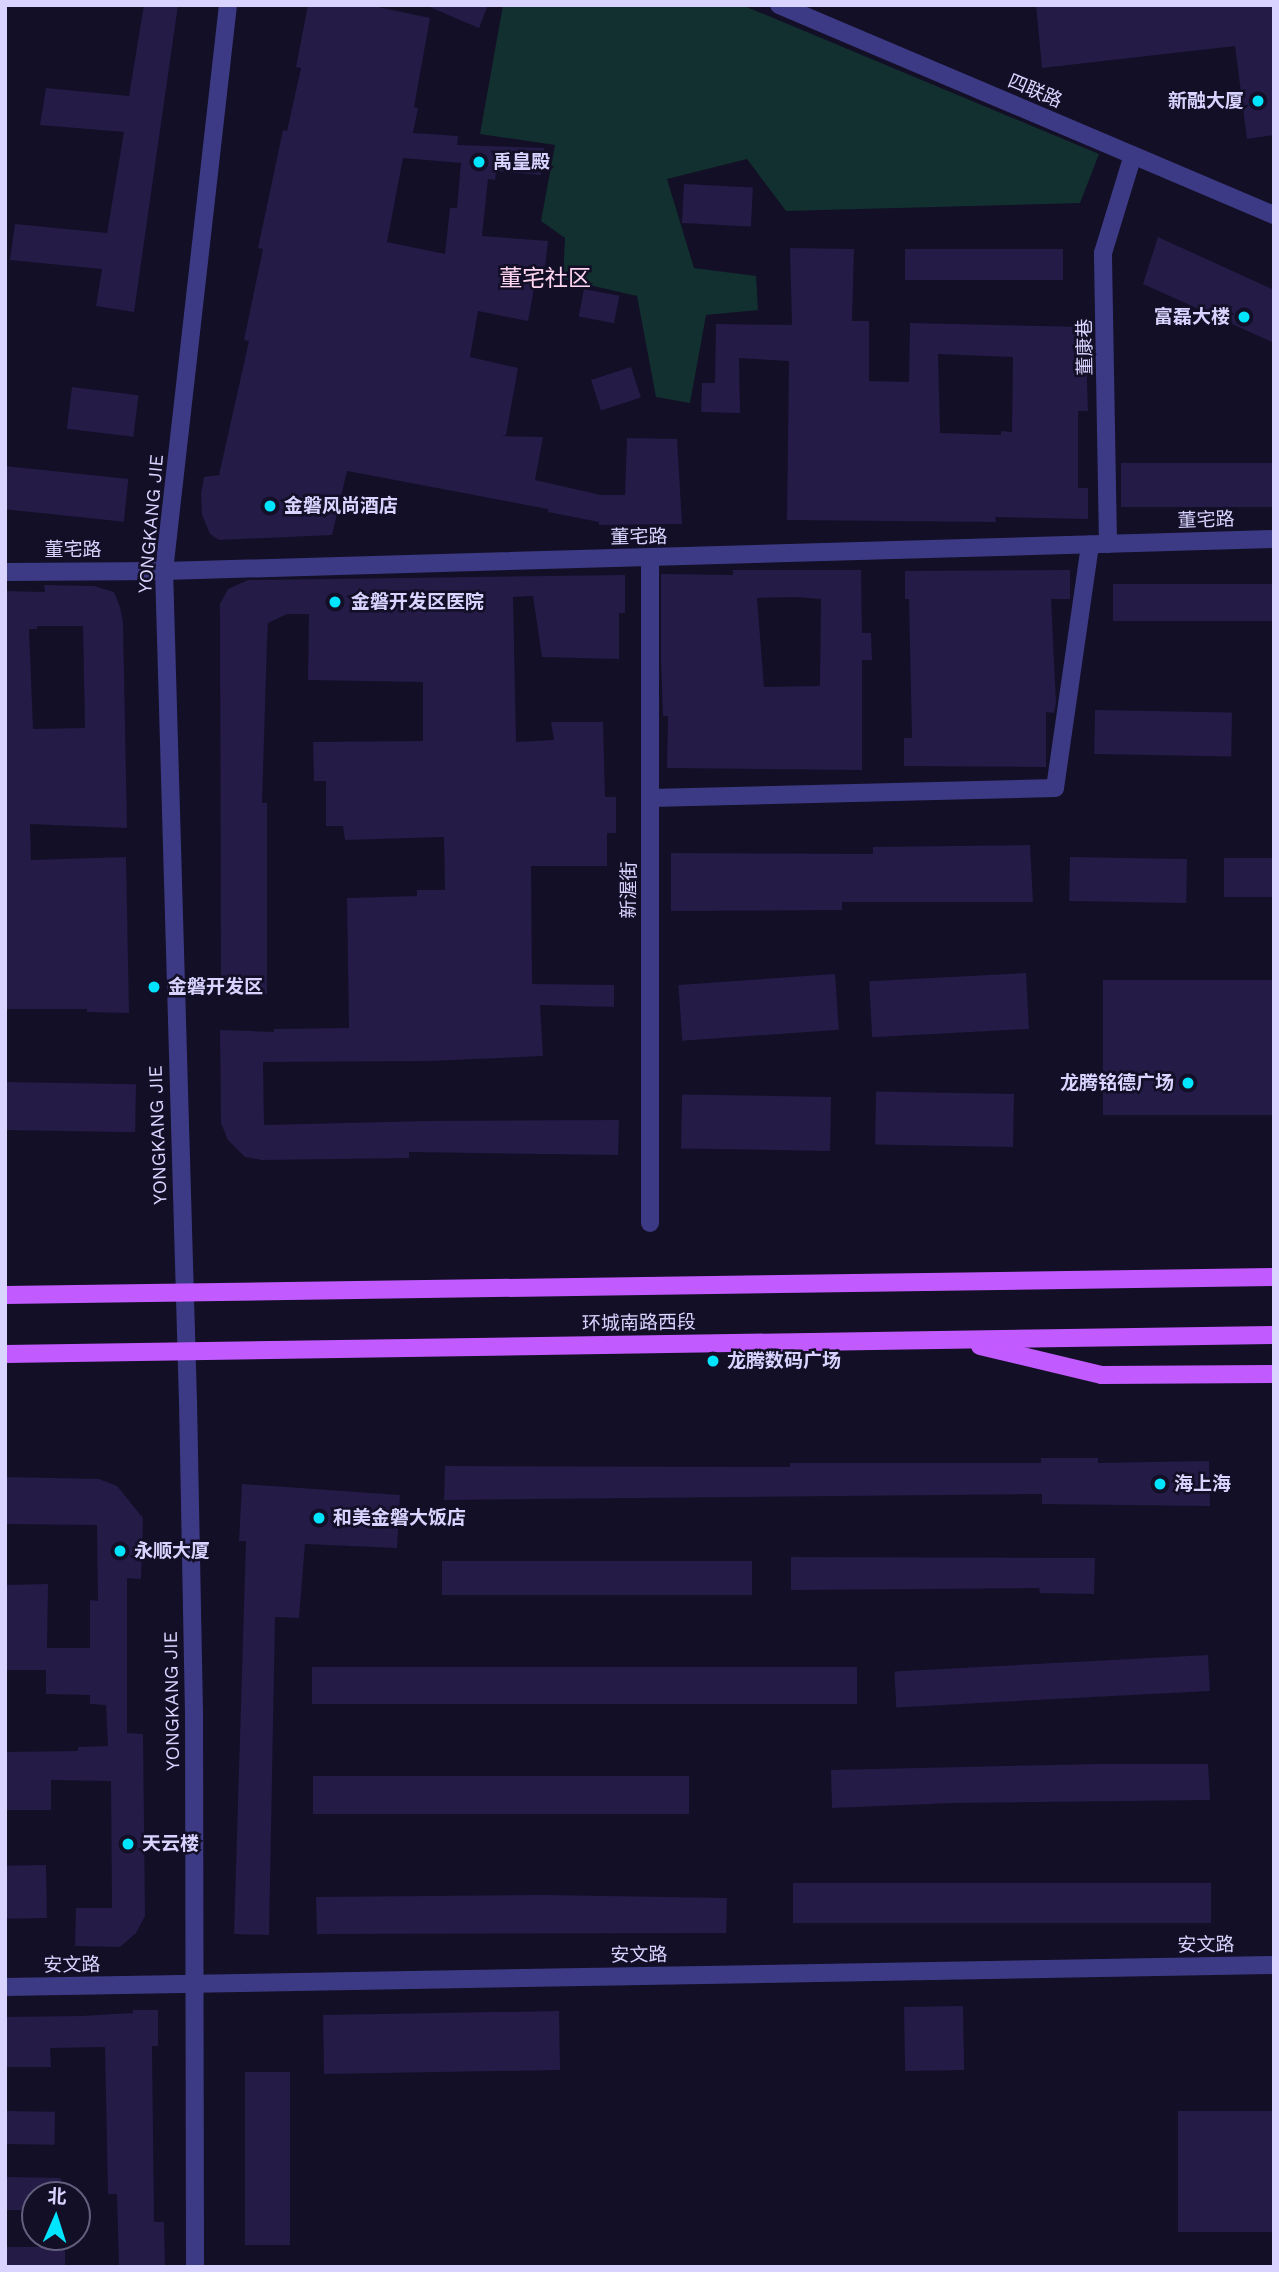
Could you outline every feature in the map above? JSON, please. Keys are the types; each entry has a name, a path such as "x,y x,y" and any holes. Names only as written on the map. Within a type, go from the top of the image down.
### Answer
{"main road":[{"name":"环城南路西段","path":"5,1295 1274,1276"},
{"name":"环城南路西段","path":"5,1354 1274,1335"},
{"path":"957,1340 1102,1375 1274,1374"}],"street":[{"name":"YONGKANG JIE","path":"195,2267 194,1713 186,1292 164,571 228,5"},
{"name":"四联路","path":"779,5 1274,215"},
{"name":"董康巷","path":"1108,544 1103,253 1133,155"},
{"name":"董宅路","path":"5,572 164,571 1274,539"},
{"path":"650,798 1055,788 1090,544"},
{"name":"新渥街","path":"650,558 650,1223"},
{"name":"安文路","path":"5,1987 1274,1965"}],"green space":[{"path":"503,5 742,5 1099,154 1080,203 786,211 747,159 667,179 694,268 756,276 758,310 706,315 690,403 656,397 637,296 563,279 565,238 541,221 555,145 480,134"}],"building":[{"path":"144,5 178,5 134,312 96,306 102,269 10,260 15,224 107,233 124,132 40,125 46,88 129,96"},
{"path":"308,5 369,5 430,18 414,107 418,108 413,133 458,136 457,145 544,148 541,175 496,171 495,180 488,179 482,236 548,241 545,268 538,267 528,321 478,311 470,357 518,368 506,435 502,436 543,437 535,480 601,495 625,495 627,438 677,439 682,524 599,525 599,522 548,512 548,509 347,471 332,535 219,540 210,534 202,515 201,494 204,477 219,475 249,341 244,340 263,249 258,248 283,130 287,131 301,68 296,67","holes":["403,158 461,163 457,208 450,208 445,254 387,242"]},
{"path":"425,5 488,5 479,28"},
{"name":"新融大厦","path":"1036,5 1274,5 1274,135 1247,139 1235,46 1042,68"},
{"path":"684,184 753,188 751,227 682,223"},
{"name":"富磊大楼","path":"1158,237 1274,290 1274,343 1143,284"},
{"path":"790,248 854,249 852,321 869,321 869,381 909,382 910,323 1085,327 1088,411 1078,411 1078,488 1088,488 1088,519 995,517 996,522 787,520 789,361 739,358 740,413 701,412 702,383 715,383 716,324 792,325","holes":["938,354 1013,357 1012,432 1001,431 1001,435 940,433"]},
{"path":"905,249 1063,249 1063,280 905,280"},
{"path":"584,289 619,296 614,323 579,316"},
{"path":"631,367 641,397 601,410 591,380"},
{"path":"72,387 139,395 133,437 67,429"},
{"path":"1121,463 1274,463 1274,507 1121,507"},
{"path":"5,466 128,479 124,522 5,509"},
{"path":"733,570 861,570 862,633 871,633 872,660 862,660 862,770 667,768 668,716 663,716 661,661 661,574 733,575","holes":["757,598 821,599 820,686 764,687"]},
{"path":"1070,570 1070,599 1051,599 1056,703 1054,713 1046,712 1046,767 904,766 904,738 912,738 909,599 905,599 905,571"},
{"path":"625,575 625,613 619,613 619,659 542,657 533,596 513,597 516,742 554,740 551,722 603,722 605,797 616,797 616,833 607,833 607,866 531,866 532,984 614,985 614,1007 540,1005 543,1056 430,1061 263,1062 264,1125 619,1120 618,1155 409,1152 409,1158 262,1160 245,1157 228,1140 221,1123 220,1030 274,1032 274,1029 349,1028 347,898 417,896 417,890 445,890 444,837 345,840 343,826 326,826 326,781 314,781 313,742 423,741 423,682 308,680 309,614 287,614 268,623 262,803 267,803 267,994 221,993 220,604 228,589 248,580"},
{"path":"1113,584 1274,584 1274,621 1113,621"},
{"path":"44,585 94,586 114,592 120,607 123,623 127,828 30,824 31,860 126,857 129,1013 87,1012 87,1009 5,1009 5,591 45,592","holes":["37,626 83,626 85,728 33,729 29,629 37,629"]},
{"path":"1095,710 1232,712 1231,756 1094,754"},
{"path":"1030,845 1033,902 842,902 842,910 671,911 671,853 873,854 873,847"},
{"path":"1070,857 1187,859 1186,903 1069,901"},
{"path":"1224,858 1274,858 1274,897 1224,897"},
{"path":"1026,973 1029,1029 872,1037 869,981"},
{"path":"835,974 839,1030 682,1041 678,985"},
{"path":"1103,980 1274,980 1274,1115 1103,1115"},
{"path":"5,1082 136,1084 135,1132 5,1130"},
{"path":"876,1092 1014,1094 1013,1147 875,1145"},
{"path":"682,1094 831,1097 830,1151 681,1148"},
{"path":"1041,1458 1098,1458 1098,1463 1209,1461 1210,1506 1042,1504 1042,1494 444,1500 445,1466 790,1467 790,1463 1041,1463"},
{"path":"5,1477 99,1479 117,1486 143,1518 141,1579 127,1578 127,1733 143,1734 145,1916 136,1933 120,1947 75,1946 76,1908 112,1908 111,1781 51,1780 51,1810 5,1810 5,1752 78,1751 78,1747 108,1746 106,1705 90,1704 90,1695 46,1694 46,1670 5,1670 5,1585 48,1584 47,1648 90,1648 90,1600 98,1601 97,1525 5,1524"},
{"path":"242,1484 400,1495 397,1548 305,1544 299,1618 275,1617 269,1935 234,1934 246,1541 239,1541"},
{"path":"791,1557 1095,1558 1094,1594 1040,1593 1039,1588 791,1590"},
{"path":"442,1561 752,1561 752,1595 442,1595"},
{"path":"1208,1655 1210,1691 896,1707 894,1671"},
{"path":"312,1667 857,1667 857,1704 312,1704"},
{"path":"1208,1764 1210,1800 953,1803 832,1808 831,1770"},
{"path":"313,1776 689,1776 689,1814 313,1814"},
{"path":"46,1865 47,1918 6,1919 5,1866"},
{"path":"793,1883 1211,1883 1211,1923 793,1923"},
{"path":"546,1895 727,1898 726,1933 317,1934 316,1897"},
{"path":"963,2006 964,2070 905,2071 904,2007"},
{"path":"133,2010 158,2010 158,2046 152,2046 154,2222 164,2222 165,2267 119,2267 117,2194 108,2194 105,2047 50,2048 51,2067 5,2067 5,2017 81,2016 133,2013"},
{"path":"559,2011 560,2070 324,2074 323,2015"},
{"path":"245,2072 290,2072 290,2245 245,2245"},
{"path":"5,2111 55,2112 54,2145 5,2144"},
{"path":"1178,2111 1274,2111 1274,2232 1178,2232"},
{"path":"5,2177 61,2178 61,2181 21,2181 21,2210 5,2210"},
{"path":"6,2247 21,2247 21,2251 65,2251 65,2267 6,2267"}],"place":[{"name":"新融大厦","path":"1258,101"},
{"name":"禹皇殿","path":"479,162"},
{"name":"富磊大楼","path":"1244,317"},
{"name":"金磐风尚酒店","path":"270,506"},
{"name":"金磐开发区医院","path":"335,602"},
{"name":"金磐开发区","path":"154,987"},
{"name":"龙腾铭德广场","path":"1188,1083"},
{"name":"龙腾数码广场","path":"713,1361"},
{"name":"海上海","path":"1160,1484"},
{"name":"和美金磐大饭店","path":"319,1518"},
{"name":"永顺大厦","path":"120,1551"},
{"name":"天云楼","path":"128,1844"}],"district":[{"name":"董宅社区","path":"545,279"}]}
